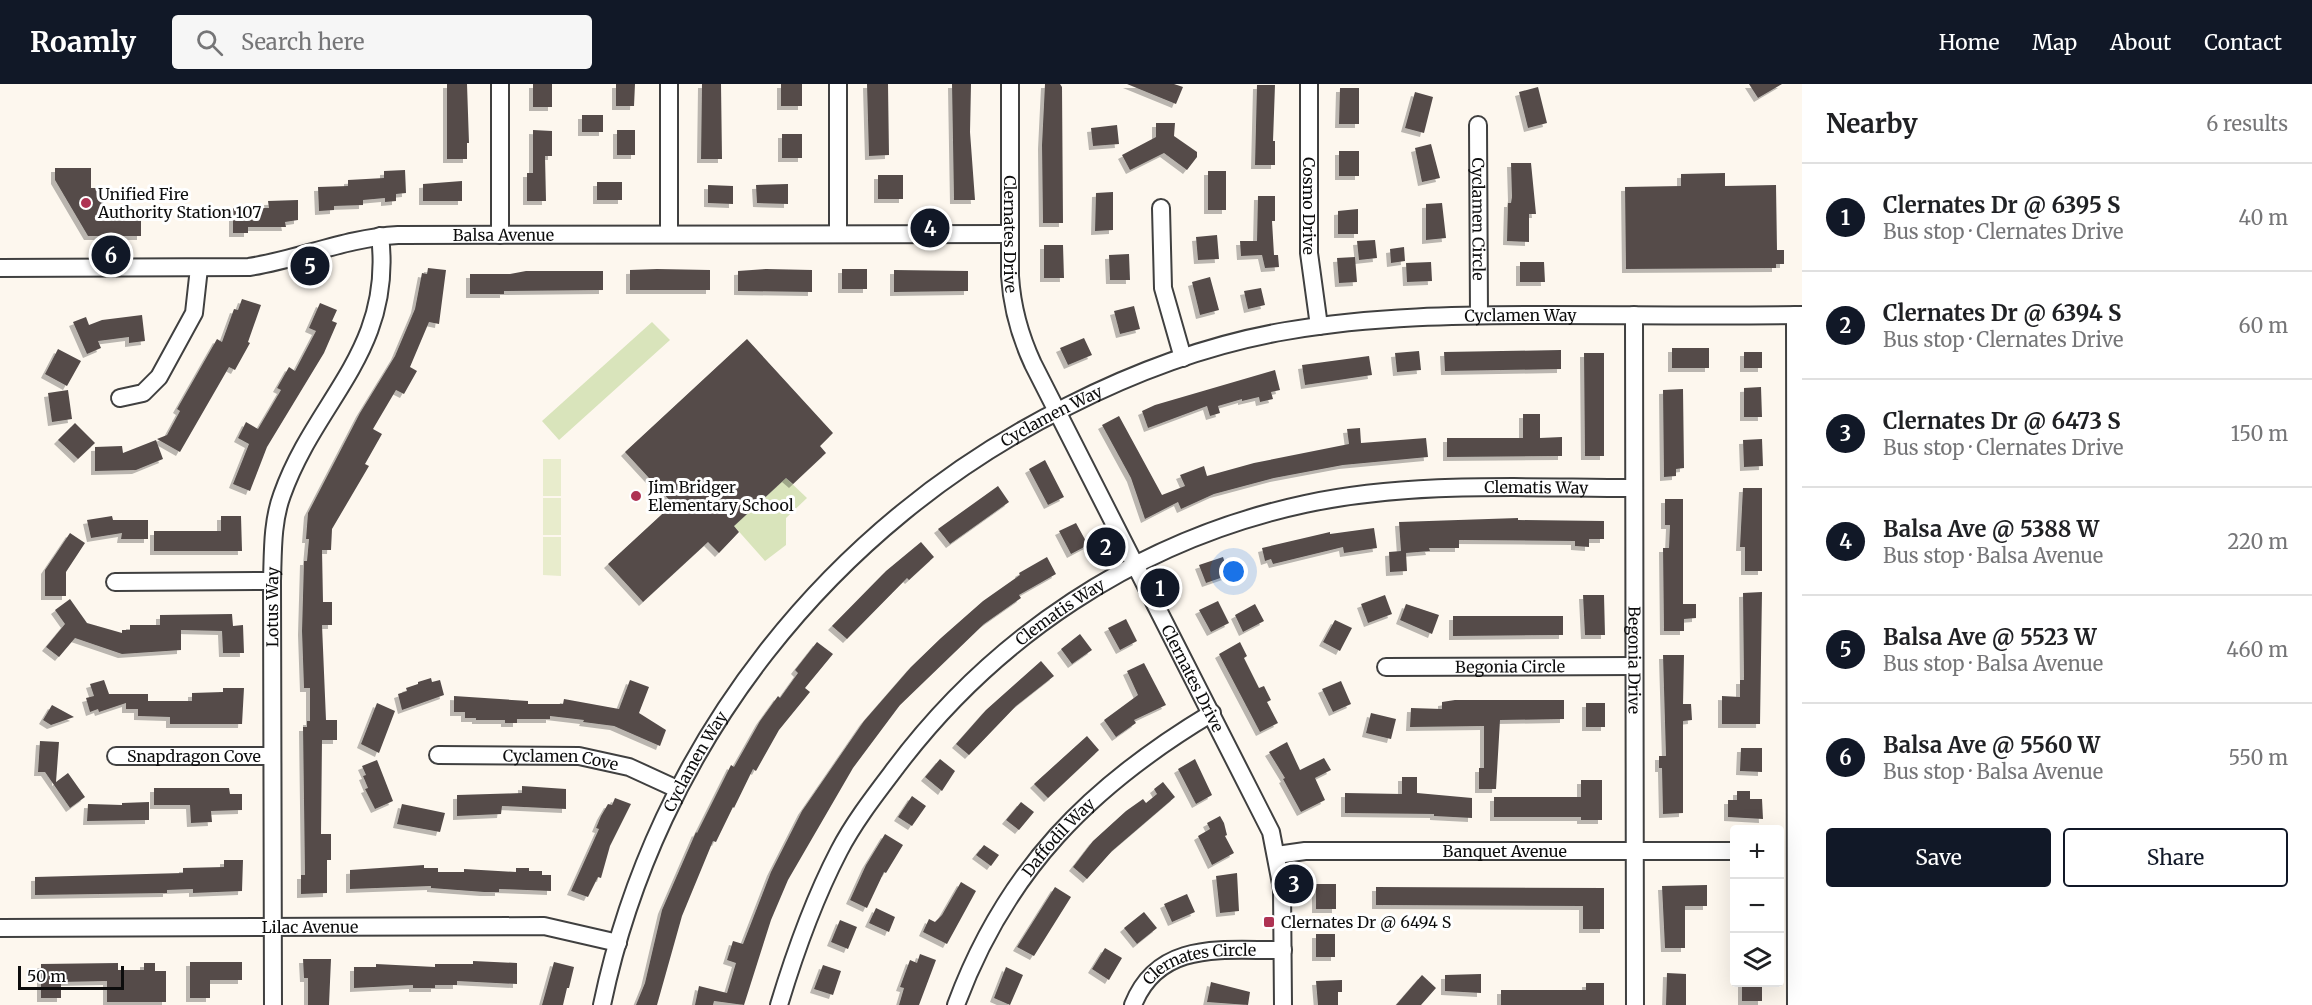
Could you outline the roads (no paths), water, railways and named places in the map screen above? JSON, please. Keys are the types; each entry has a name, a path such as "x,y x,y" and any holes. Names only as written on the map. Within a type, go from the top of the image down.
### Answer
{"street":[{"path":"500,84 500,235"},
{"path":"669,84 669,234"},
{"path":"838,84 838,234"},
{"name":"Clernates Drive","path":"1010,84 1011,291 1017,320 1026,350 1263,814 1276,855 1282,889 1283,1005"},
{"name":"Cosmo Drive","path":"1309,84 1309,253 1318,326"},
{"name":"Cyclamen Circle","path":"1478,124 1479,315"},
{"path":"1161,208 1163,288 1183,358"},
{"name":"Balsa Avenue","path":"0,268 199,268 265,264 342,243 380,236 1010,234"},
{"name":"Lotus Way","path":"273,1005 272,580 275,523 286,484 363,347 374,321 382,279 380,236"},
{"path":"120,398 143,393 159,377 194,313 199,268"},
{"name":"Cyclamen Way","path":"602,1005 618,943 644,864 677,789 710,731 756,664 792,619 837,571 885,526 946,478 1010,436 1126,379 1183,358 1249,339 1318,326 1398,317 1479,315 1798,315"},
{"name":"Begonia Drive","path":"1634,315 1635,1005"},
{"path":"1796,1005 1792,850 1799,691 1798,315"},
{"name":"Clematis Way","path":"779,1005 796,947 839,850 864,809 918,736 990,663 1048,618 1135,563 1243,520 1306,504 1372,493 1423,489 1634,488"},
{"path":"116,582 272,580"},
{"name":"Begonia Circle","path":"1386,666 1634,666"},
{"name":"Daffodil Way","path":"956,1005 972,964 996,919 1023,878 1056,836 1093,797 1123,772 1167,740 1212,713"},
{"name":"Cyclamen Cove","path":"438,755 579,756 629,767 677,789"},
{"name":"Snapdragon Cove","path":"116,756 272,756"},
{"name":"Banquet Avenue","path":"1276,855 1305,851 1730,850"},
{"name":"Lilac Avenue","path":"0,928 544,926 618,943"},
{"name":"Clernates Circle","path":"1133,1005 1148,979 1180,956 1204,951 1283,950"}],"place":[{"name":"Unified Fire Authority Station 107","path":"86,203"},
{"name":"Balsa Ave @ 5388 W","path":"930,228"},
{"name":"Balsa Ave @ 5560 W","path":"111,255"},
{"name":"Balsa Ave @ 5523 W","path":"310,266"},
{"name":"Jim Bridger Elementary School","path":"636,496"},
{"name":"Clernates Dr @ 6394 S","path":"1106,547"},
{"name":"Clernates Dr @ 6395 S","path":"1160,588"},
{"name":"Clernates Dr @ 6473 S","path":"1294,884"},
{"name":"Clernates Dr @ 6494 S","path":"1269,922"}]}
